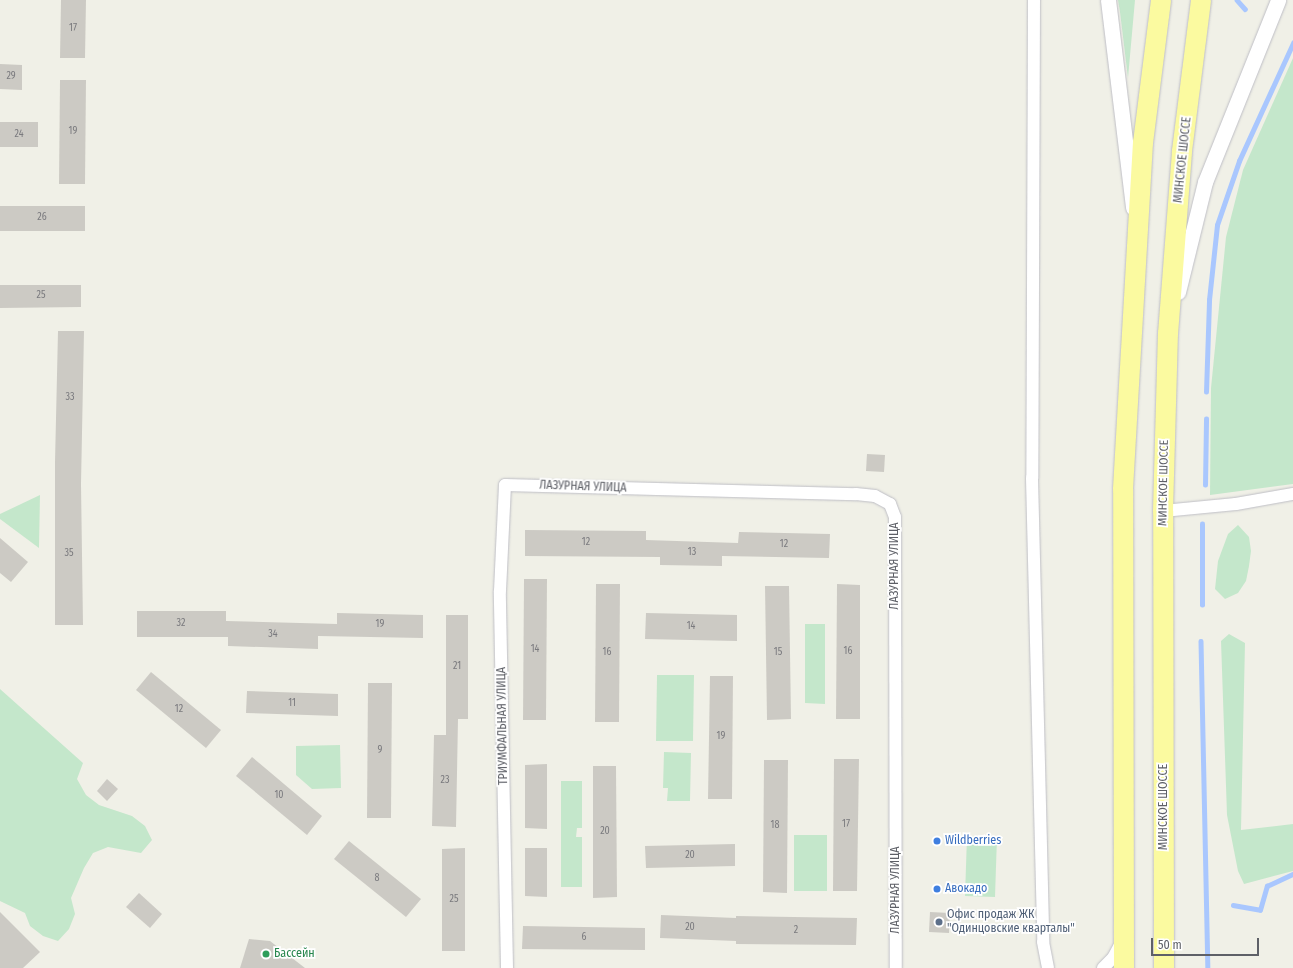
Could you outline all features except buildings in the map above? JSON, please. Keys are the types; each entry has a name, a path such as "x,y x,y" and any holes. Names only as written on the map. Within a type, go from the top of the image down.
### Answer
{"highway":[{"path":"1124,968 1123,489 1136,243 1143,143 1161,0"},
{"name":"МИНСКОЕ ШОССЕ","path":"1164,968 1163,511 1168,334 1182,151 1201,0"}],"street":[{"path":"1034,0 1032,478 1043,942 1048,968"},
{"path":"1108,0 1136,243"},
{"path":"1168,334 1205,182 1278,0"},
{"name":"ТРИУМФАЛЬНАЯ УЛИЦА","path":"505,485 500,591 507,968"},
{"name":"ЛАЗУРНАЯ УЛИЦА","path":"505,485 856,494 875,496 890,504 895,517 896,968"},
{"path":"1163,511 1236,504 1293,494"},
{"path":"1103,968 1113,958 1124,934"}],"green space":[{"path":"1118,0 1135,0 1128,78 1120,12"},
{"path":"1293,58 1293,484 1210,495 1211,388 1226,237 1243,170"},
{"path":"40,495 39,548 0,519 0,514"},
{"path":"1238,525 1249,537 1251,551 1249,566 1246,581 1238,593 1225,599 1215,589 1218,561 1228,534"},
{"path":"805,624 825,624 825,704 805,703"},
{"path":"1229,634 1245,643 1241,830 1293,824 1293,871 1244,884 1238,871 1227,815 1221,641"},
{"path":"657,675 694,675 693,741 656,741"},
{"path":"0,689 83,763 77,779 86,795 99,805 132,816 145,826 152,840 141,853 108,847 93,853 84,868 71,898 75,914 69,929 58,941 43,936 30,926 25,913 0,901"},
{"path":"340,745 341,788 312,789 296,775 296,746"},
{"path":"664,752 691,753 690,801 667,801 668,788 663,788"},
{"path":"561,781 582,781 582,828 577,828 576,837 582,837 582,887 561,887"},
{"path":"794,835 827,835 827,891 794,891"},
{"path":"967,836 997,837 995,897 965,896"}],"waterway":[{"path":"1237,0 1245,9"},
{"path":"1206,392 1209,300 1217,225 1239,161 1293,43"},
{"path":"1205,485 1206,419"},
{"path":"1202,524 1202,605"},
{"path":"1201,641 1208,968"},
{"path":"1233,905 1260,910 1267,886 1293,874"}],"place":[{"name":"Wildberries","path":"937,841"},
{"name":"Авокадо","path":"937,889"},
{"name":"Офис продаж ЖК \"Одинцовские кварталы\"","path":"939,922"},
{"name":"Бассейн","path":"266,954"}]}
